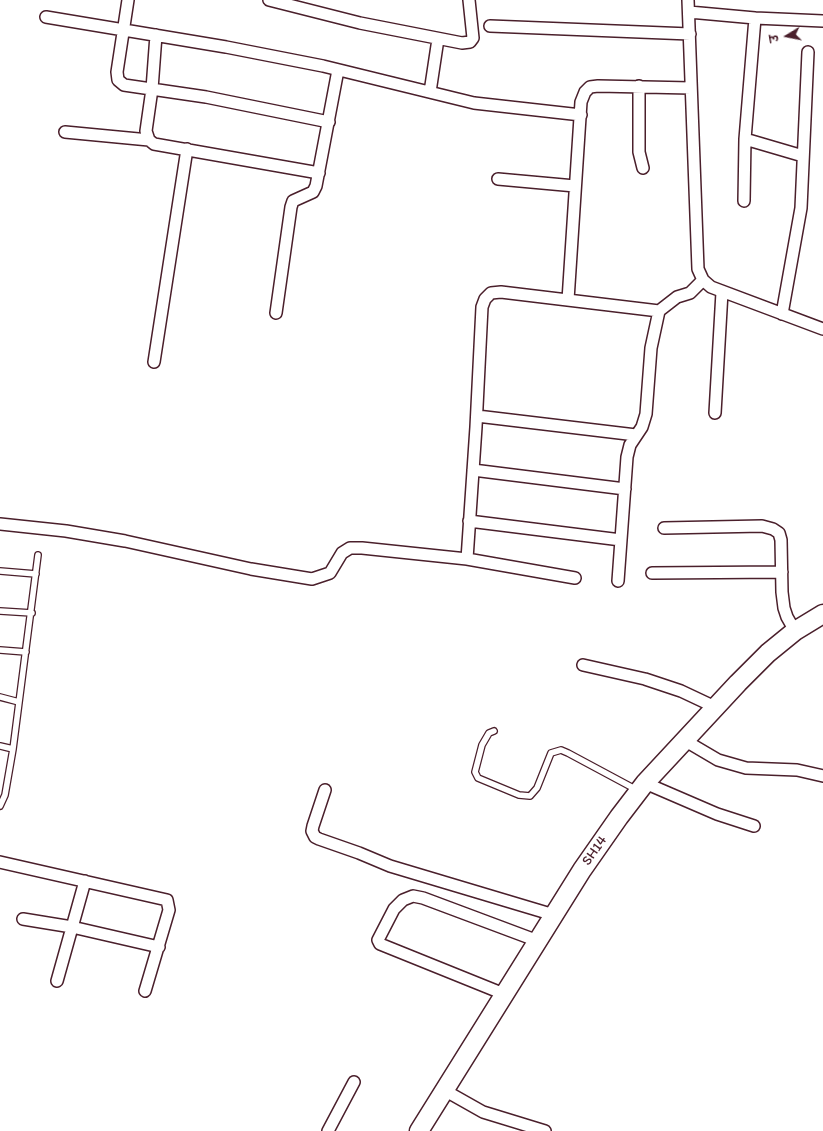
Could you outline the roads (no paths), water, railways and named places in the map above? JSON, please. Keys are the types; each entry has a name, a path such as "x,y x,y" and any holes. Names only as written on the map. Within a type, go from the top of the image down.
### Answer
{"main road":[{"name":"SH14","path":"419,1131 586,864 642,787 715,706 768,653 795,631 823,614"}],"street":[{"path":"128,0 117,72 118,80 124,85 206,97 328,122"},
{"path":"269,0 360,23 462,43 470,42 473,31 469,0"},
{"path":"688,0 696,259 698,269 703,280 711,287 823,329"},
{"path":"689,12 755,18 823,21"},
{"path":"46,18 156,34 338,70 474,103 498,107 581,115"},
{"path":"744,200 745,139 755,18"},
{"path":"490,26 690,34"},
{"path":"156,34 152,89 146,131 150,140 154,144 319,173"},
{"path":"430,92 438,39"},
{"path":"782,314 801,208 808,52"},
{"path":"276,313 293,201 313,192 319,173 338,70"},
{"path":"568,300 575,186 582,102 585,92 590,87 639,86 691,88"},
{"path":"639,86 638,138 639,152 643,168"},
{"path":"65,132 150,140"},
{"path":"745,139 803,156"},
{"path":"154,362 187,149"},
{"path":"498,179 575,186"},
{"path":"618,581 627,457 630,445 642,427 646,414 651,348 659,311 677,297 690,294 703,280"},
{"path":"467,559 477,416 482,308 484,300 491,294 502,292 659,311"},
{"path":"715,413 722,292"},
{"path":"477,416 636,435"},
{"path":"473,470 625,489"},
{"path":"469,521 621,540"},
{"path":"0,524 66,531 118,540 251,569 312,579 330,573 342,553 350,548 467,559 575,578"},
{"path":"664,528 762,526 773,529 779,534 781,540 784,608 795,631"},
{"path":"652,573 782,572"},
{"path":"583,664 645,679 681,691 715,706"},
{"path":"684,740 718,760 746,768 797,770 823,776"},
{"path":"642,787 754,826"},
{"path":"325,790 313,826 312,831 315,837 359,852 390,866 554,915"},
{"path":"0,862 167,900 169,910 145,991"},
{"path":"57,981 85,881"},
{"path":"504,994 380,944 378,940 394,908 403,900 413,896 423,898 538,941"},
{"path":"23,919 72,927 159,947"},
{"path":"328,1131 354,1082"},
{"path":"444,1090 483,1112 545,1131"}],"lane":[{"path":"0,806 5,795 13,749 32,613 38,555"},
{"path":"0,571 36,574"},
{"path":"0,611 32,613"},
{"path":"0,650 26,652"},
{"path":"0,697 19,702"},
{"path":"494,731 489,733 482,745 475,772 478,778 519,795 530,796 537,788 551,753 561,750 642,787"},
{"path":"0,746 13,749"}]}
